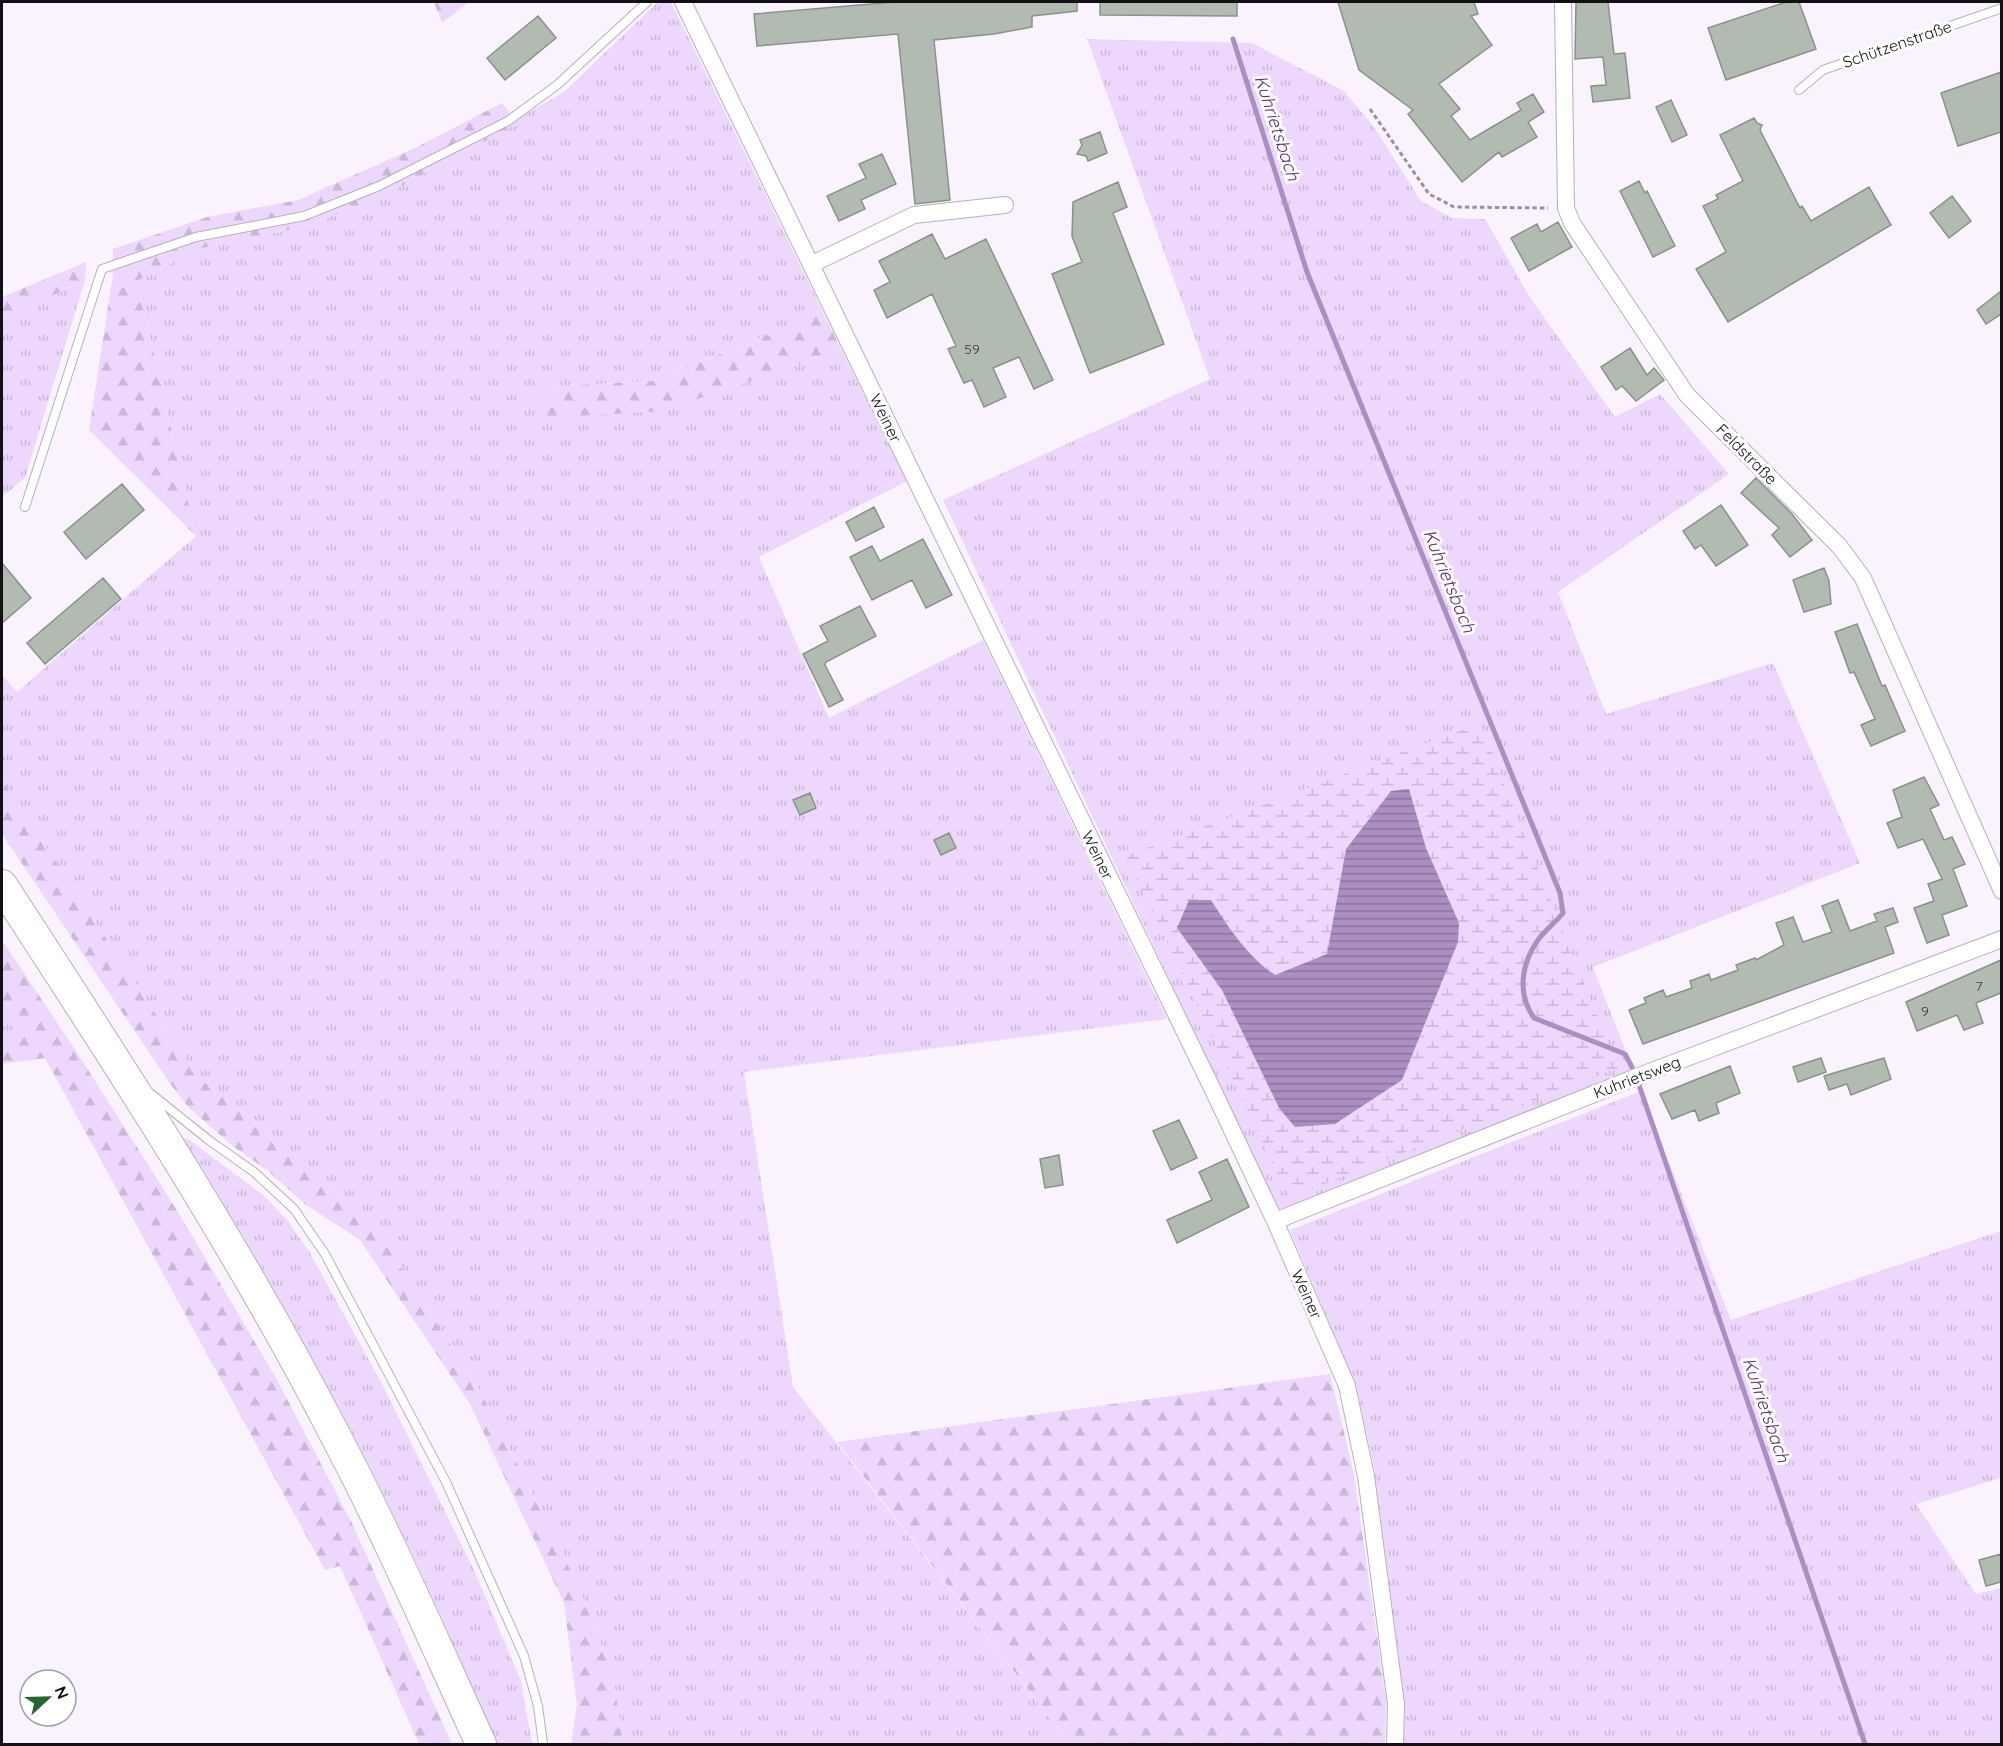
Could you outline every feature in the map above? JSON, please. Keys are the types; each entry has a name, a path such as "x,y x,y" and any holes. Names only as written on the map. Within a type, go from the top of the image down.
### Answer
{"highway":[{"path":"2,885 123,1070 258,1294 334,1431 481,1744"}],"street":[{"name":"Weiner","path":"683,2 1275,1221 1347,1386 1368,1487 1396,1704 1395,1744"},
{"name":"Feldstraße","path":"1563,2 1566,208 1572,223 1687,395 1840,546 1863,578 2001,891"},
{"path":"812,264 914,215 1005,205"},
{"name":"Kuhrietsweg","path":"1275,1221 1644,1074 2001,939"}],"lane":[{"path":"25,507 102,269 195,237 304,216 380,186 508,121 557,85 647,2"},
{"name":"Schützenstraße","path":"1798,90 1823,70 2001,8"},
{"path":"123,1070 210,1141 254,1172 294,1209 325,1254 446,1482 519,1645 538,1706 543,1744"}],"path":[{"path":"1370,109 1429,194 1454,207 1566,208"}],"green space":[{"path":"434,2 469,2 442,23"},
{"path":"658,2 671,2 823,312 654,381 543,387 664,411 841,349 907,481 759,557 829,718 983,640 1167,1019 744,1072 793,1387 1070,1744 623,1744 613,1674 577,1583 481,1392 373,1225 272,1134 197,1077 2,780 2,675 17,692 196,536 137,281 198,249 303,227 382,196 564,92"},
{"path":"1087,39 1252,43 1344,91 1374,127 1421,201 1452,218 1485,219 1531,299 1615,417 1660,394 1729,474 1558,592 1606,714 1773,663 1860,863 1593,967 1634,1073 1280,1214 943,500 1210,379"},
{"path":"502,103 519,123 382,196 303,227 198,249 137,281 196,536 89,430 113,274 113,249 207,217 298,200 415,148"},
{"path":"86,262 85,280 2,320 2,297"},
{"path":"85,280 25,478 2,497 2,320"},
{"path":"823,312 841,349 664,411 543,418 543,387 654,381"},
{"path":"1480,723 1618,1068 1289,1198 1126,856","holes":["1409,789 1426,848 1459,923 1458,942 1402,1080 1279,1108 1222,990 1177,928 1211,900 1248,950 1275,975 1327,954 1346,849"]},
{"path":"2,780 197,1077 272,1134 373,1225 481,1392 577,1583 613,1674 623,1744 571,1744 577,1705 564,1603 470,1404 360,1240 305,1204 268,1171 234,1147 189,1108 169,1082 2,834"},
{"path":"2,940 78,1054 181,1217 276,1378 351,1521 452,1744 419,1744 340,1566 325,1570 45,1058 2,1064 2,1041 24,1038 2,998"},
{"path":"2,998 25,1038 2,1041"},
{"path":"1641,1091 1731,1320 2001,1231 2001,1478 1916,1504 1976,1594 2001,1588 2001,1744 1403,1744 1405,1707 1374,1467 1356,1386 1290,1230"},
{"path":"183,1138 188,1139 263,1195 288,1221 310,1253 381,1382 474,1570 521,1681 532,1744 495,1744 428,1587 353,1434 271,1284"},
{"path":"1330,1374 1354,1474 1386,1701 1385,1744 1070,1744 837,1442"}],"shaded area":[{"path":"1409,789 1426,848 1459,923 1458,942 1402,1080 1335,1124 1295,1127 1279,1108 1222,990 1177,928 1189,900 1211,900 1247,950 1275,975 1327,954 1346,849 1391,791"}],"building":[{"path":"895,2 1077,2 1077,11 1032,16 1032,27 994,34 934,40 950,200 915,204 898,34 757,46 754,14"},
{"path":"1100,2 1237,2 1237,16 1100,15"},
{"path":"1338,2 1474,2 1478,14 1471,16 1492,45 1439,84 1460,109 1451,116 1470,140 1521,110 1517,103 1533,94 1544,112 1528,122 1537,137 1502,157 1499,152 1462,182 1408,114 1413,110 1359,70"},
{"path":"1576,2 1608,2 1614,54 1625,53 1630,98 1593,102 1591,86 1606,85 1603,57 1575,59"},
{"path":"1786,2 1799,2 1816,49 1726,80 1708,28"},
{"path":"538,16 556,38 505,80 487,58"},
{"path":"2001,72 2001,132 1958,146 1941,93"},
{"path":"1671,100 1687,135 1672,142 1656,107"},
{"path":"1754,118 1762,125 1760,130 1800,208 1802,206 1811,221 1869,187 1891,225 1728,322 1696,269 1726,252 1703,206 1718,199 1716,195 1743,181 1720,135"},
{"path":"1100,132 1107,153 1088,161 1086,156 1077,154 1082,145 1080,140"},
{"path":"882,154 896,184 861,200 865,209 839,221 827,196 866,178 859,164"},
{"path":"1639,181 1645,193 1647,191 1675,246 1653,257 1620,191"},
{"path":"1118,182 1127,207 1113,213 1164,344 1090,373 1052,274 1082,262 1072,236 1073,202"},
{"path":"1952,196 1971,221 1949,238 1930,213"},
{"path":"1558,222 1572,247 1529,271 1511,238 1537,224 1541,232"},
{"path":"932,234 945,259 986,239 1053,380 1034,389 1019,357 993,368 1006,397 984,407 972,380 964,383 948,349 956,346 932,294 887,318 874,290 890,282 879,261"},
{"path":"2001,291 2001,314 1986,324 1977,310"},
{"path":"1630,348 1647,375 1654,368 1664,380 1636,401 1622,386 1616,390 1601,367"},
{"path":"1756,478 1792,514 1812,540 1790,557 1772,535 1779,528 1741,493"},
{"path":"122,484 144,510 86,559 64,532"},
{"path":"1721,505 1748,545 1716,566 1701,545 1695,549 1683,531"},
{"path":"874,507 884,527 856,541 846,522"},
{"path":"923,539 952,595 926,608 912,580 872,600 850,557 872,546 880,561"},
{"path":"2,563 31,598 2,623"},
{"path":"1824,568 1829,581 1831,604 1804,612 1793,580"},
{"path":"103,578 121,599 45,664 27,643"},
{"path":"860,606 876,636 826,662 825,665 843,700 829,707 803,654 828,641 820,626"},
{"path":"1857,624 1882,686 1885,685 1905,731 1871,746 1861,725 1875,719 1854,672 1850,673 1835,632"},
{"path":"1924,777 1939,805 1930,809 1944,840 1952,837 1965,864 1953,869 1967,906 1942,915 1949,935 1927,943 1914,908 1934,901 1928,884 1942,879 1923,839 1898,848 1887,823 1902,817 1893,790"},
{"path":"810,793 816,808 800,815 793,800"},
{"path":"949,833 956,848 941,855 934,840"},
{"path":"1838,900 1850,931 1877,921 1874,914 1893,908 1898,922 1885,927 1894,953 1643,1044 1629,1010 1646,1003 1644,998 1663,990 1666,997 1692,988 1690,981 1709,974 1711,980 1738,970 1736,965 1755,958 1756,960 1784,945 1776,923 1793,917 1803,942 1832,932 1822,906"},
{"path":"2001,960 2001,993 1976,1003 1983,1023 1964,1030 1957,1015 1917,1031 1906,1002"},
{"path":"1821,1058 1826,1072 1798,1082 1793,1067"},
{"path":"1884,1058 1891,1079 1851,1095 1847,1084 1829,1090 1824,1076"},
{"path":"1730,1066 1740,1093 1716,1103 1719,1113 1699,1121 1695,1110 1672,1119 1660,1094"},
{"path":"1179,1120 1197,1158 1171,1170 1153,1131"},
{"path":"1059,1155 1063,1185 1045,1188 1040,1159"},
{"path":"1227,1159 1249,1207 1177,1243 1167,1220 1212,1200 1199,1172"},
{"path":"2001,1554 2001,1582 1986,1586 1979,1560"}],"waterway":[{"name":"Kuhrietsbach","path":"1233,39 1307,272 1560,893 1563,913 1538,940 1528,959 1523,979 1525,999 1534,1018 1625,1054 1632,1067"},
{"name":"Kuhrietsbach","path":"1639,1085 1865,1744"}]}
